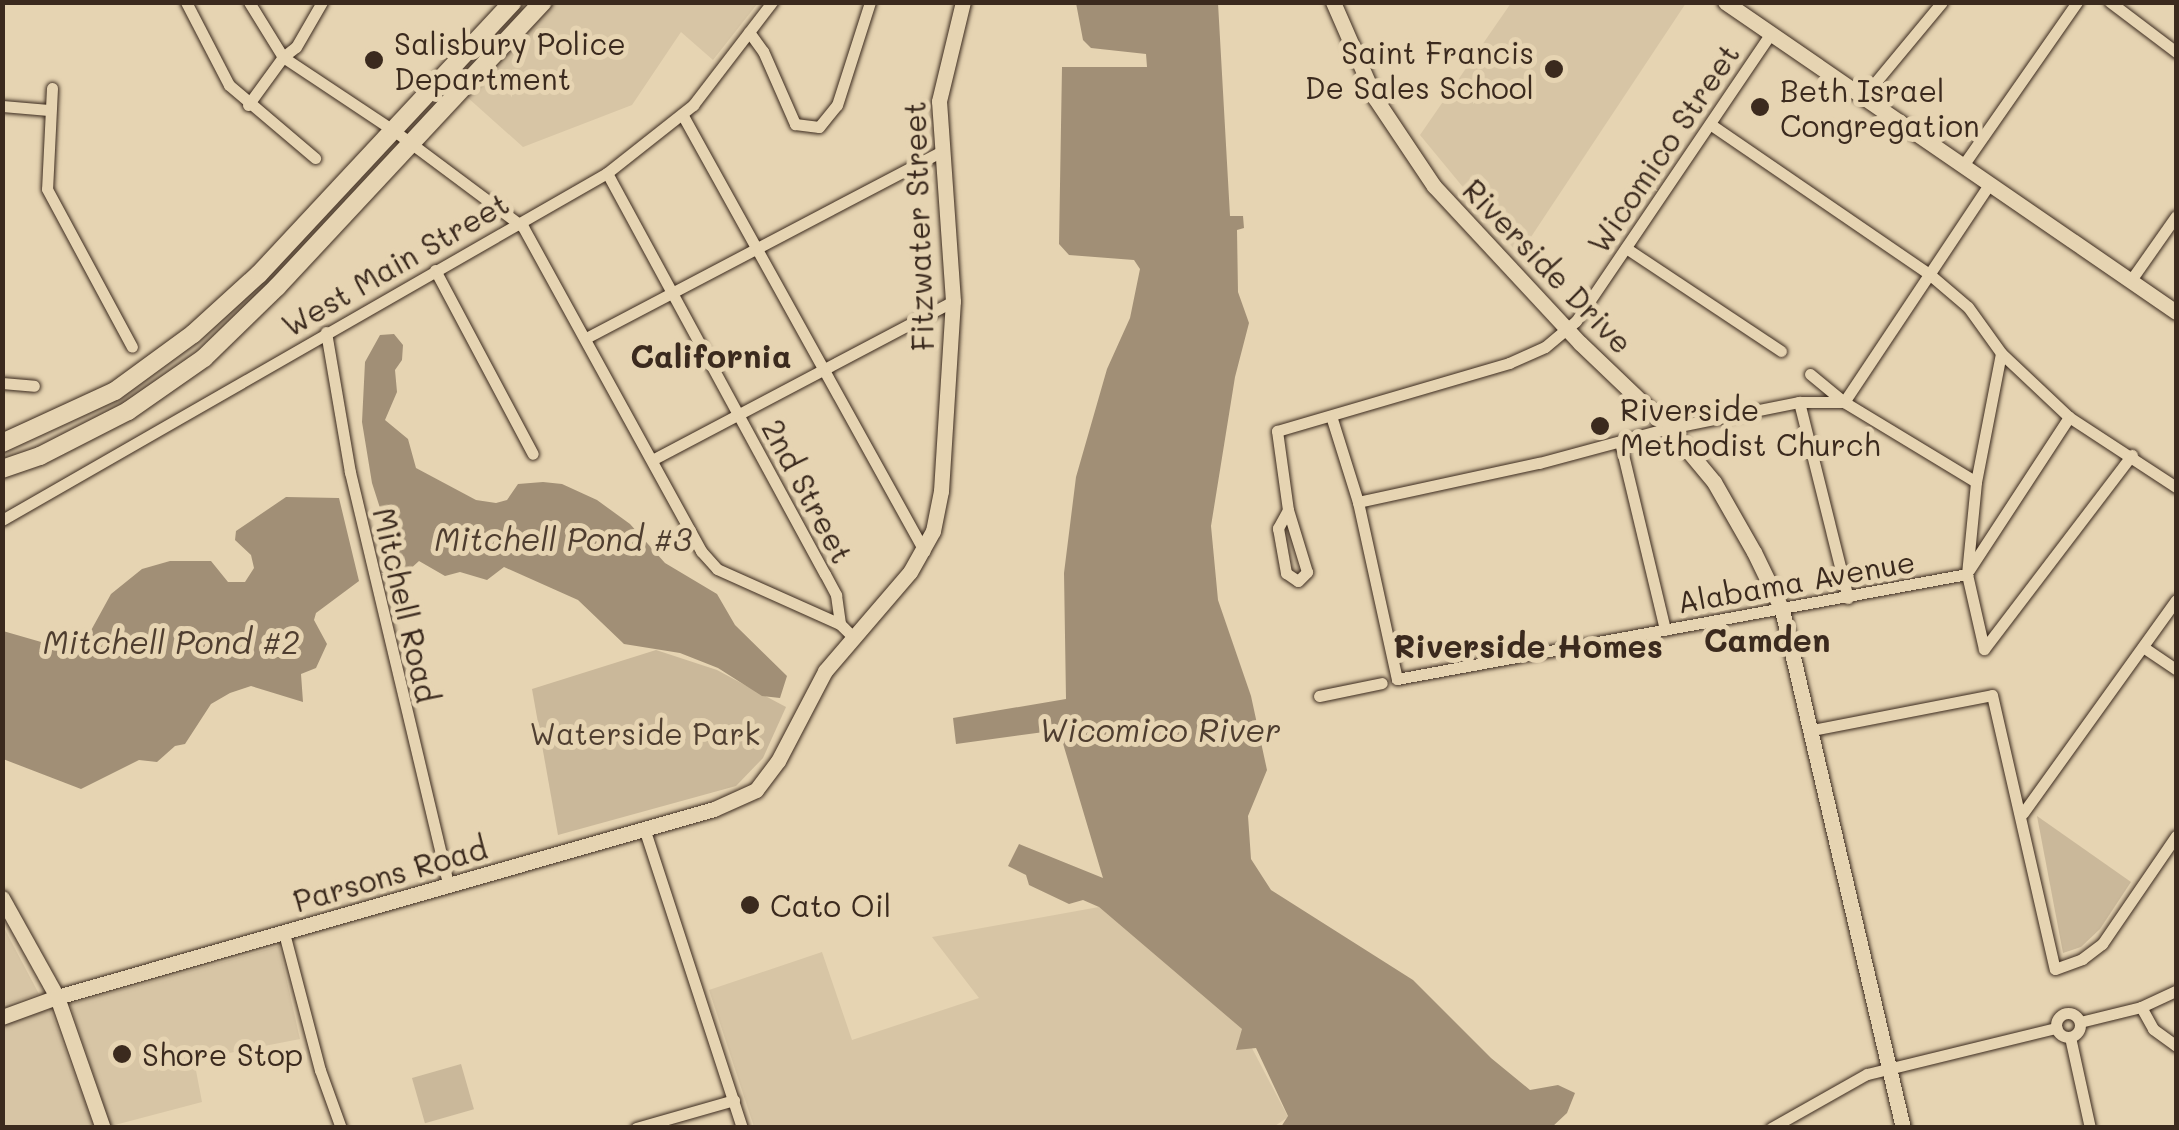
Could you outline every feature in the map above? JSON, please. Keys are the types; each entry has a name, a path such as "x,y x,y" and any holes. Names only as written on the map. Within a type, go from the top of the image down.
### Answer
{"main road":[{"path":"2,444 114,391 192,334 259,274 513,2"},
{"path":"2,469 40,456 128,410 204,358 543,2"}],"street":[{"path":"186,2 222,73 248,105 316,158"},
{"path":"249,2 283,57 393,130 518,222 586,338 701,551 717,569 840,624 853,637"},
{"path":"248,105 283,57 296,47 322,2"},
{"name":"West Main Street","path":"2,520 607,174 682,114 772,2"},
{"path":"749,32 763,51 789,116 803,128 819,127 837,105 870,2"},
{"name":"Fitzwater Street","path":"778,761 815,686 924,551 933,531 940,492 954,301 939,101 963,2"},
{"name":"Riverside Drive","path":"1333,2 1375,98 1434,186 1668,428 1734,513 1782,610 1903,1128"},
{"path":"1725,2 2176,312"},
{"path":"1864,96 1942,2"},
{"path":"1964,164 2077,2"},
{"path":"2110,2 2175,46"},
{"name":"Wicomico Street","path":"1288,510 1277,432 1530,356 1568,328 1771,33"},
{"path":"52,88 47,189 132,347"},
{"path":"2,106 50,110"},
{"path":"682,114 924,551"},
{"path":"1710,124 1928,273 1968,306 2001,353 2069,417 2176,487"},
{"path":"586,338 942,152"},
{"name":"2nd Street","path":"607,174 836,596 840,624"},
{"path":"1844,402 1990,182"},
{"path":"2131,280 2175,223"},
{"path":"1626,248 1781,350"},
{"path":"435,270 533,454"},
{"path":"652,460 954,301"},
{"name":"Mitchell Road","path":"326,332 350,472 449,886"},
{"path":"2001,353 1976,482 1967,574 1984,648 2132,455"},
{"path":"1810,374 1844,402 1976,482"},
{"path":"2,383 34,386"},
{"path":"1332,418 1358,502 1668,428 1799,402 1844,402"},
{"path":"1799,402 1848,598"},
{"path":"1967,574 2069,417"},
{"path":"1620,442 1665,630"},
{"name":"Alabama Avenue","path":"1358,502 1398,678 1967,574"},
{"path":"1288,510 1306,572 1298,581 1286,573 1278,528 1288,510"},
{"path":"2023,813 2176,600"},
{"path":"2143,646 2176,669"},
{"path":"1319,696 1382,683"},
{"path":"1812,730 1992,695 2023,813 2055,969 2082,960 2102,944 2176,836"},
{"name":"Parsons Road","path":"2,1017 57,997 742,799 756,790 778,761"},
{"path":"644,828 742,1128"},
{"path":"2,898 57,997 103,1128"},
{"path":"284,933 320,1070 341,1128"},
{"path":"1771,1128 1867,1074 1889,1066 2056,1028 2065,1014 2080,1022 2141,1008 2176,991"},
{"path":"2141,1008 2153,1029 2176,1046"},
{"path":"2070,1037 2080,1022"},
{"path":"2056,1028 2070,1037 2090,1128"},
{"path":"636,1128 734,1100"}],"shaded area":[{"path":"555,2 758,3 713,60 681,32 632,105 523,147 467,97"},
{"name":"Saint Francis De Sales School","path":"1511,3 1686,3 1519,255 1420,135"},
{"path":"1099,907 1242,1029 1288,1117 1272,1128 754,1127 709,990 822,952 852,1040 979,998 932,937"},
{"path":"2,924 39,994 3,1005 2,1005"},
{"path":"279,946 300,1039 194,1060 202,1102 111,1126 70,1004"},
{"path":"50,1009 94,1127 3,1127 2,1025"}],"green space":[{"name":"Waterside Park","path":"656,650 717,670 786,707 763,758 736,786 558,835 532,689"},
{"path":"2037,816 2131,882 2100,929 2081,947 2063,953"},
{"path":"461,1064 474,1109 425,1123 412,1078"}],"water":[{"name":"Wicomico River","path":"1076,3 1218,3 1230,216 1243,216 1244,228 1237,230 1238,292 1249,323 1235,377 1211,526 1218,600 1251,696 1267,770 1248,816 1251,859 1271,890 1413,980 1491,1058 1530,1090 1558,1085 1575,1093 1567,1113 1552,1127 1281,1127 1288,1116 1256,1048 1236,1050 1242,1029 1099,907 1083,900 1069,904 1029,885 1026,875 1008,866 1019,844 1103,878 1059,730 956,744 953,718 1066,699 1064,573 1076,477 1107,369 1130,318 1140,269 1134,260 1069,255 1059,244 1062,67 1147,67 1146,54 1091,48 1083,40"},
{"name":"Mitchell Pond #3","path":"394,334 403,345 402,360 395,370 397,392 385,420 408,439 416,468 476,500 496,503 507,500 518,484 543,482 562,484 597,500 630,524 665,563 717,594 735,625 787,676 780,698 762,696 718,668 680,653 624,644 578,600 504,567 487,580 460,572 445,576 419,561 408,571 394,567 395,555 372,483 362,422 365,362 380,335"},
{"name":"Mitchell Pond #2","path":"286,497 339,498 359,581 316,613 314,620 327,644 316,668 301,674 303,702 251,686 230,693 211,704 185,744 175,746 157,762 139,760 81,789 3,759 3,631 55,646 83,645 111,594 142,569 170,561 211,561 228,582 245,582 254,568 251,555 235,540 236,531"}],"place":[{"name":"Salisbury Police Department","path":"374,60"},
{"name":"Saint Francis De Sales School","path":"1554,69"},
{"name":"Beth Israel Congregation","path":"1760,107"},
{"name":"Riverside Methodist Church","path":"1600,426"},
{"name":"Cato Oil","path":"750,905"},
{"name":"Shore Stop","path":"122,1054"}],"district":[{"name":"California","path":"711,355"},
{"name":"Camden","path":"1767,639"},
{"name":"Riverside Homes","path":"1528,645"}]}
